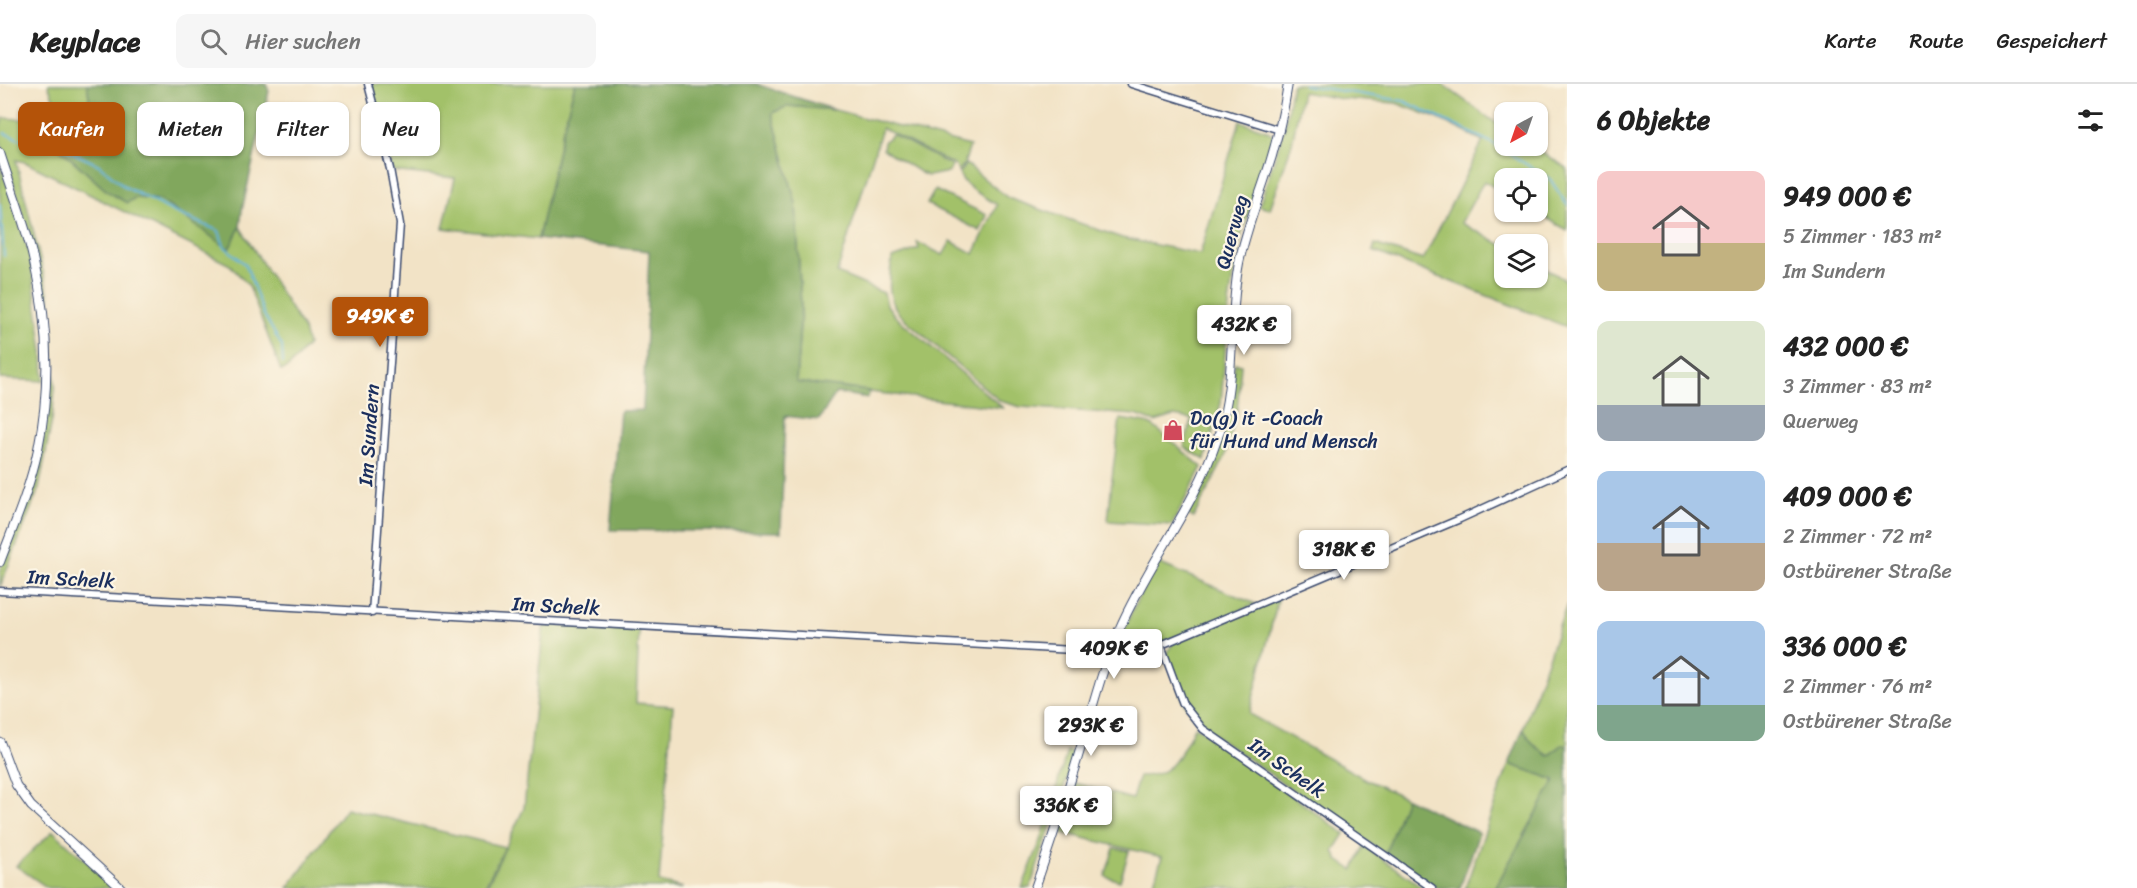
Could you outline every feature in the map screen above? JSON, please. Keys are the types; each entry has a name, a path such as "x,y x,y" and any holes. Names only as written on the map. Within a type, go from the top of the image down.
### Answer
{"street":[{"name":"Im Sundern","path":"368,84 390,169 400,224 372,613"},
{"path":"1131,84 1280,130"},
{"name":"Querweg","path":"1035,888 1064,804 1110,652 1134,596 1201,483 1219,434 1226,408 1233,309 1239,263 1245,234 1280,130 1288,84"},
{"path":"0,153 28,240 36,273 46,352 46,383 38,451 0,562"},
{"name":"Im Schelk","path":"0,591 1110,652 1161,645 1460,519 1567,471"},
{"name":"Im Schelk","path":"1161,645 1183,705 1203,729 1432,888"},
{"path":"0,742 16,785 32,806 121,888"}],"green space":[{"path":"48,84 87,84 90,102 55,102"},
{"path":"87,84 266,84 269,91 267,102 256,102 256,148 240,227 229,249 160,200 135,198 127,203 108,192 68,156 125,156 125,102 90,102"},
{"path":"369,84 575,84 538,239 443,228 455,178 392,171 388,156 440,156 440,102 374,102"},
{"path":"575,84 756,84 835,110 788,106 772,113 796,204 801,309 796,382 869,391 868,398 836,393 819,420 785,416 781,532 610,530 620,411 643,410 649,251 538,239"},
{"path":"1292,84 1442,84 1494,122 1494,156 1547,156 1567,168 1567,230 1548,219 1548,168 1494,168 1494,187 1484,181 1461,223 1494,241 1494,288 1548,288 1548,270 1567,281 1567,327 1373,251 1375,244 1423,260 1483,141 1439,119 1396,103 1343,99 1302,92 1292,143 1270,209 1259,206 1284,129"},
{"path":"788,106 835,110 970,146 964,164 958,171 956,166 882,128 837,273 884,293 887,305 895,316 1003,408 796,383 801,309 796,204 772,113"},
{"path":"4,118 18,119 18,156 68,156 108,192 160,200 229,249 240,227 304,330 308,345 288,368 281,371 249,286 230,265 25,162 16,160 50,301 55,387 52,420 39,488 0,587 0,570 41,452 48,412 50,352 36,256 0,139 0,126"},
{"path":"1240,121 1274,135 1242,233 1235,262 1229,304 1221,403 1205,460 1184,447 1192,419 1174,416 1155,422 1136,415 1021,407 1000,401 900,315 892,302 890,274 892,258 919,249 917,242 943,255 951,241 974,254 997,205 965,183 959,173 966,164 1008,198 1122,238 1200,254"},
{"path":"894,135 952,166 949,172 928,176 883,149 884,142"},
{"path":"0,163 30,256 43,352 44,381 0,379"},
{"path":"935,190 987,215 980,231 927,204"},
{"path":"1235,363 1241,365 1237,411 1225,457 1193,518 1188,514 1215,464 1226,426"},
{"path":"1120,419 1153,426 1202,467 1172,525 1108,521"},
{"path":"1158,563 1256,604 1160,643 1131,647 1125,644 1121,636 1138,598"},
{"path":"1279,596 1249,714 1367,780 1406,798 1385,854 1204,728 1184,703 1167,655 1173,642"},
{"path":"1567,604 1567,745 1562,745 1549,756 1533,744 1523,729"},
{"path":"544,623 639,628 636,703 673,706 659,882 683,888 486,888 524,808"},
{"path":"1195,726 1345,834 1334,851 1338,860 1353,870 1364,846 1424,888 1156,888 1154,882 1162,857 1059,832 1075,783 1132,799 1139,776 1151,775 1169,768 1180,754"},
{"path":"1523,729 1533,744 1549,756 1562,745 1567,745 1567,888 1495,888 1555,780 1509,764"},
{"path":"1067,751 1075,754 1030,888 1022,888 1041,840"},
{"path":"1509,764 1555,780 1495,888 1465,888"},
{"path":"1406,798 1479,833 1460,888 1437,888 1385,854"},
{"path":"346,808 505,847 484,888 288,888"},
{"path":"53,831 111,884 109,888 48,888 16,866"},
{"path":"1114,848 1129,851 1120,881 1105,876"}],"waterway":[{"path":"1304,85 1404,101 1492,143 1550,179 1567,205"},
{"path":"4,133 19,139 50,142 99,165 125,187 176,213 219,231 224,246 246,265 264,315 282,346 283,363"},
{"path":"0,204 4,256"}],"place":[{"name":"Do(g) it -Coach für Hund und Mensch","path":"1173,430"}]}
